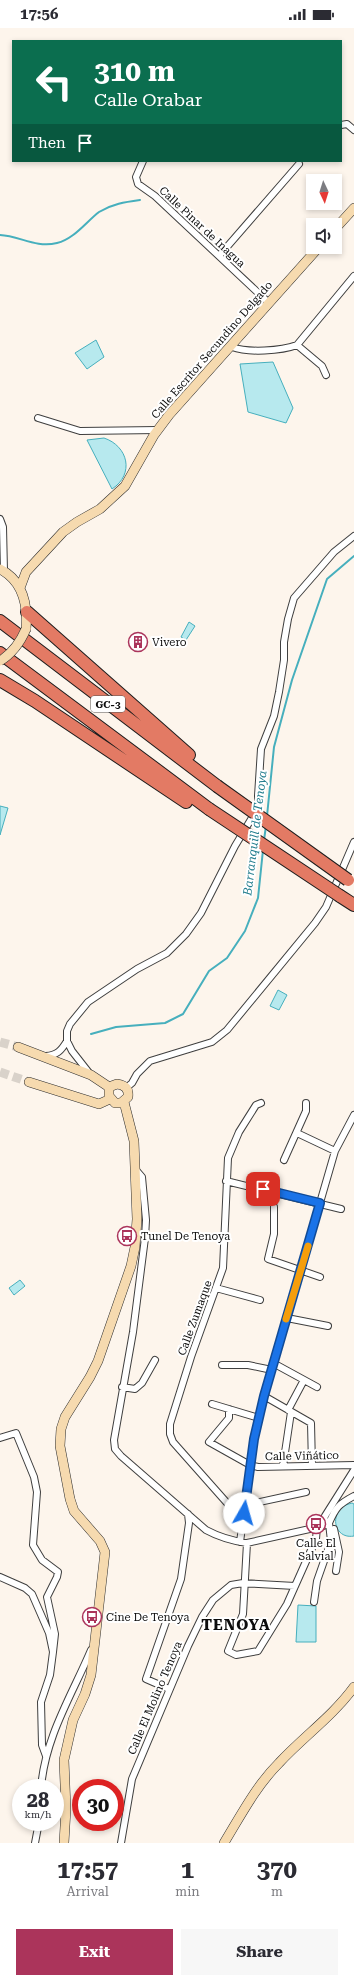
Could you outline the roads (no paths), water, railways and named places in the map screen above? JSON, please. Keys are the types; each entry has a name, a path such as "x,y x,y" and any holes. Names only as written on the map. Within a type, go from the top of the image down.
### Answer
{"highway":[{"path":"27,612 219,784"},
{"name":"GC-3","path":"0,620 351,882"},
{"name":"GC-3","path":"0,653 208,813 354,905"},
{"path":"0,680 208,813"}],"main road":[{"path":"342,221 354,208"},
{"name":"Calle Escritor Secundino Delgado","path":"20,588 26,572 64,532 116,497 133,474 158,430 169,415 232,347 313,254"},
{"path":"4,571 26,572"},
{"path":"0,662 8,657 19,644 26,629 27,612 24,597 20,588 4,571"},
{"path":"18,1048 91,1075 109,1087"},
{"path":"29,1082 100,1104 110,1099"},
{"path":"64,1843 66,1809 64,1760 73,1720 85,1694 91,1675 105,1552 100,1541 78,1516 70,1499 60,1446 61,1430 65,1417 90,1377 98,1361 131,1266 135,1247 137,1219 134,1141 124,1102 128,1094 126,1088 117,1084 109,1087"},
{"path":"109,1087 110,1099 115,1103 124,1102"},
{"path":"224,1843 252,1795 270,1774 338,1706 354,1687"}],"street":[{"path":"349,126 354,120"},
{"path":"342,125 349,126 354,130"},
{"name":"Calle Pinar de Inagua","path":"142,162 136,177 138,184 156,196 270,303"},
{"path":"219,256 298,164"},
{"path":"232,347 240,350 280,349 297,345 354,276"},
{"path":"297,345 322,366 326,375"},
{"path":"38,418 80,430 158,430"},
{"path":"0,519 3,527 2,555 4,571"},
{"path":"91,1075 72,1051 67,1041 67,1031 70,1024 88,1002 137,969 167,953 186,934 201,913 235,846 259,806 258,796 262,749 274,716 278,698 284,660 284,642 294,598 334,552 354,536"},
{"path":"126,1088 132,1083 136,1074 150,1061 171,1053 190,1050 212,1042 227,1030 315,923 326,907 354,842"},
{"path":"42,1057 53,1056 61,1051 67,1041"},
{"name":"Calle Zumaque","path":"243,1522 173,1442 170,1434 170,1424 211,1298 223,1268 228,1158 239,1132 256,1105 261,1103"},
{"path":"284,1160 306,1110 306,1103"},
{"path":"354,1115 336,1152 258,1418 250,1465 243,1522 243,1614 228,1651 236,1655 258,1652 287,1604 316,1539 325,1523 340,1503 354,1496"},
{"path":"297,1133 336,1152"},
{"path":"134,1168 142,1177 145,1232 133,1332 122,1387 114,1440 115,1449 121,1456 206,1530 217,1536 243,1542 325,1523"},
{"path":"226,1181 341,1209"},
{"path":"274,1207 274,1234 268,1259 320,1276"},
{"path":"216,1288 260,1300"},
{"path":"287,1318 328,1326"},
{"path":"122,1387 134,1389 142,1383 155,1360"},
{"path":"273,1363 317,1387"},
{"path":"222,1365 248,1365 272,1370"},
{"path":"283,1466 289,1411 304,1380"},
{"path":"264,1396 311,1423 312,1466"},
{"path":"212,1404 258,1418"},
{"path":"229,1409 229,1418 209,1442 250,1465"},
{"path":"0,1438 16,1433 34,1477 37,1492 34,1545 42,1560 58,1572 58,1577 47,1597 55,1634 50,1675 41,1702 42,1745 46,1756"},
{"name":"Calle Viñático","path":"250,1465 258,1467 354,1465"},
{"path":"314,1602 317,1581 331,1541 325,1523 325,1516 354,1470"},
{"path":"246,1505 306,1492"},
{"path":"169,1689 146,1679 181,1579 189,1523 188,1514"},
{"path":"325,1523 339,1552 336,1571"},
{"path":"0,1577 25,1588 32,1594 49,1633 53,1652"},
{"path":"243,1582 295,1586"},
{"name":"Calle El Molino Tenoya","path":"121,1843 132,1779 188,1646 213,1600 230,1585 243,1582"},
{"path":"42,1779 46,1756 63,1707 96,1639"},
{"path":"35,1843 37,1831"}],"water":[{"path":"96,340 104,357 87,369 75,353"},
{"path":"273,362 293,408 286,423 248,412 240,364"},
{"path":"104,438 119,447 126,461 124,476 112,489 87,440"},
{"path":"189,622 195,626 186,640 181,637"},
{"path":"0,806 8,808 0,835"},
{"path":"278,990 287,995 279,1010 270,1006"},
{"path":"20,1280 25,1286 14,1295 9,1288"},
{"path":"352,1503 354,1504 354,1536 347,1536 341,1533 338,1529 336,1517 344,1506"},
{"path":"298,1605 316,1606 316,1642 296,1642"}],"waterway":[{"path":"0,235 42,244 57,243 69,238 104,209 119,204 140,200"},
{"name":"Barranquill de Tenoya","path":"267,816 274,747 292,680 327,579 354,556"},
{"name":"Barranquill de Tenoya","path":"264,840 266,826"},
{"name":"Barranquill de Tenoya","path":"91,1034 116,1027 165,1023 183,1014 209,971 227,958 245,931 258,898 263,850"}],"tunnel":[{"path":"0,1042 18,1047"},
{"path":"0,1072 29,1082"}],"place":[{"name":"Vivero","path":"138,642"},
{"name":"Tunel De Tenoya","path":"127,1236"},
{"name":"Calle El Salvial","path":"316,1524"},
{"name":"Cine De Tenoya","path":"92,1617"}],"district":[{"name":"TENOYA","path":"236,1625"}]}
